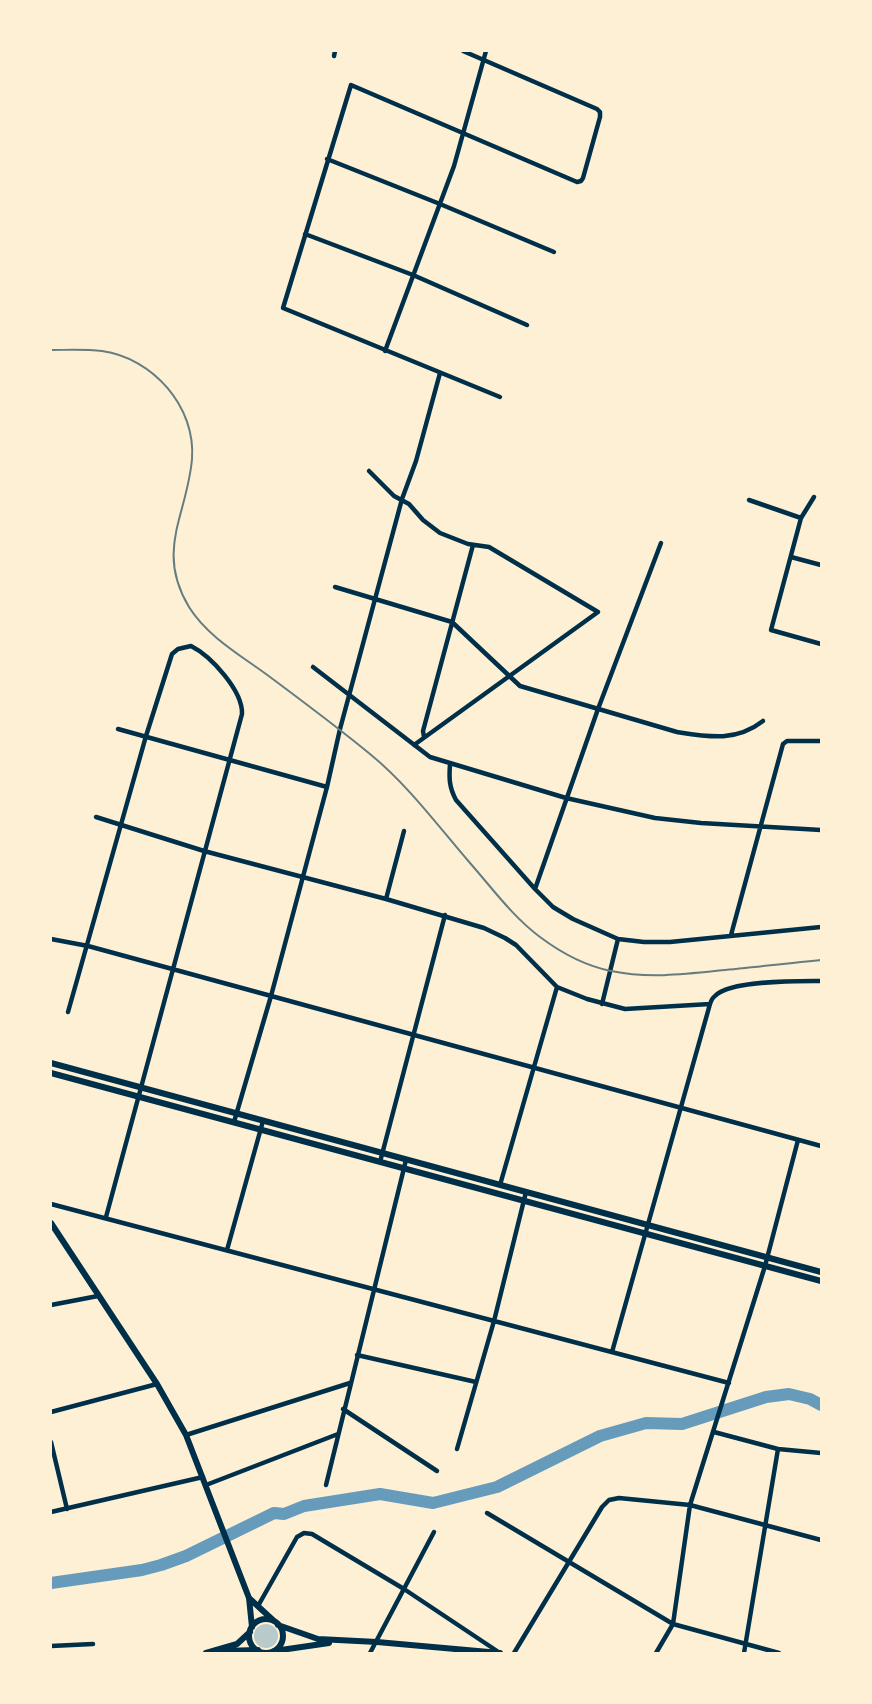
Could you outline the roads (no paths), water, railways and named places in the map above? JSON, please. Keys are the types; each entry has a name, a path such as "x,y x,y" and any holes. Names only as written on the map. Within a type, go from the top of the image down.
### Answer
{"main road":[{"path":"51,1063 821,1272"},
{"path":"51,1073 821,1281"},
{"path":"51,1223 157,1384 186,1435 249,1598 251,1642 258,1650"},
{"path":"249,1598 281,1629 282,1639 273,1651"},
{"path":"207,1653 237,1644 260,1620 276,1623 318,1639 498,1652"},
{"path":"207,1653 258,1650 268,1653 341,1641"}],"street":[{"path":"463,51 600,112 581,181 577,182 351,85 283,308 500,397"},
{"path":"385,351 454,166 486,51"},
{"path":"327,159 554,252"},
{"path":"305,234 413,275 527,325"},
{"path":"234,1122 271,996 402,499 416,461 440,373"},
{"path":"369,471 394,496 402,499 423,520 440,532 458,541 489,547 598,612 414,745"},
{"path":"814,497 801,518 771,630 821,644"},
{"path":"749,500 801,518"},
{"path":"535,889 598,709 661,543"},
{"path":"424,737 423,731 473,545"},
{"path":"791,557 821,565"},
{"path":"335,587 452,622 520,686 677,732 704,736 739,735 763,721"},
{"path":"68,1012 146,736 172,654 183,647 191,646 204,654 236,689 241,700 242,714 106,1217"},
{"path":"313,667 430,757 450,764 567,798 676,821 821,830"},
{"path":"118,729 327,787"},
{"path":"731,935 783,744 787,741 821,741"},
{"path":"450,764 449,780 456,800 535,889 553,907 573,919 618,939 670,942 821,927"},
{"path":"96,818 204,851 445,915 484,928 516,945 557,987 602,1004 625,1009 710,1004"},
{"path":"386,899 404,831"},
{"path":"380,1162 445,915"},
{"path":"51,939 88,946 174,969 821,1146"},
{"path":"602,1004 618,939"},
{"path":"612,1352 710,1004 715,996 735,987 782,981 821,981"},
{"path":"500,1185 557,987"},
{"path":"227,1250 263,1121"},
{"path":"656,1653 672,1624 690,1505 765,1266 798,1140"},
{"path":"326,1485 406,1160"},
{"path":"457,1449 494,1321 526,1192"},
{"path":"51,1204 729,1383"},
{"path":"51,1305 98,1296"},
{"path":"357,1355 476,1382"},
{"path":"186,1435 350,1383"},
{"path":"51,1412 157,1384"},
{"path":"343,1409 437,1471"},
{"path":"714,1432 778,1449 821,1453"},
{"path":"206,1485 338,1434"},
{"path":"51,1442 67,1509"},
{"path":"744,1653 778,1449"},
{"path":"51,1512 202,1478"},
{"path":"514,1653 602,1507 609,1500 619,1498 690,1505 821,1540"},
{"path":"487,1513 672,1624 779,1653"},
{"path":"370,1653 434,1532"},
{"path":"258,1606 297,1537 304,1533 312,1534 404,1590 498,1652"},
{"path":"51,1646 93,1644"}],"waterway":[{"path":"51,1583 142,1570 161,1565 186,1556 274,1513 284,1514 304,1506 380,1494 433,1503 497,1487 600,1436 646,1423 682,1424 766,1397 789,1394 810,1399 821,1405"}],"railway":[{"path":"51,350 96,350 121,356 138,364 168,388 187,421 191,440 192,459 189,479 174,550 174,568 179,587 189,607 205,627 224,644 318,713 384,766 422,806 512,911 540,937 592,966 640,975 682,974 821,960"}]}
